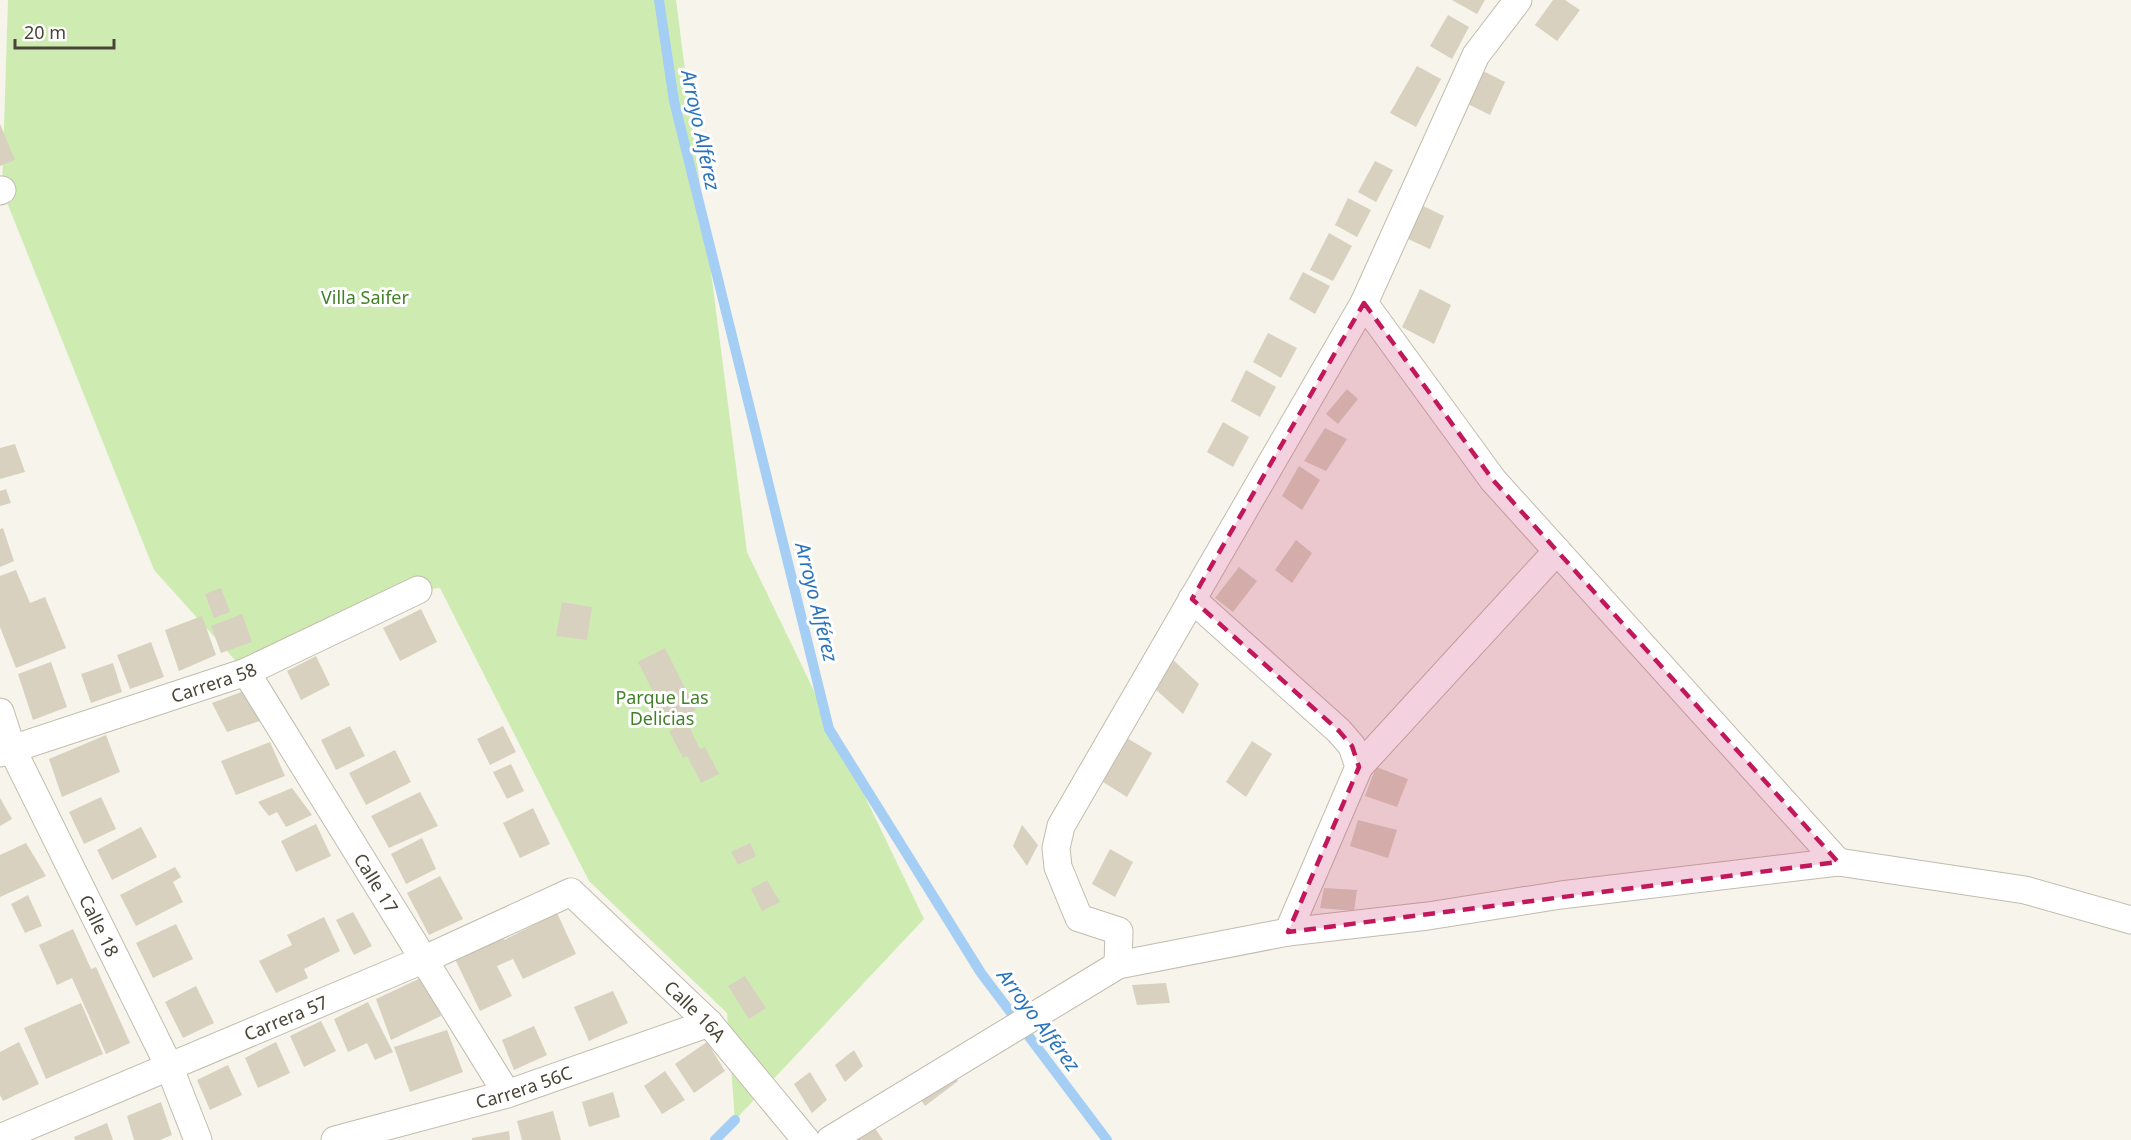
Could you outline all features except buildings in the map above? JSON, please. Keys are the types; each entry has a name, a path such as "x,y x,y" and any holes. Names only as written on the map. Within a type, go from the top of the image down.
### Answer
{"street":[{"path":"1118,965 1119,931 1079,918 1059,867 1056,848 1061,826 1364,303 1476,55 1518,0"},
{"path":"1364,303 1493,480 1838,862"},
{"path":"1288,932 1359,767 1557,551"},
{"name":"Carrera 58","path":"6,751 246,672 418,590"},
{"path":"1192,599 1339,731 1352,746 1359,767"},
{"name":"Calle 17","path":"246,672 507,1094"},
{"name":"Calle 18","path":"0,712 6,751 170,1066 198,1140"},
{"path":"830,1140 1118,965 1288,932 1428,916 1561,895 1838,862 2025,890 2131,920"},
{"name":"Carrera 57","path":"0,1138 424,959 571,892"},
{"name":"Calle 16A","path":"571,892 709,1023 806,1140"},
{"name":"Carrera 56C","path":"335,1140 507,1094 709,1023"}],"highlighted area":[{"path":"1364,303 1493,480 1838,862 1288,932 1359,767 1352,746 1339,731 1192,599"}],"green space":[{"name":"Villa Saifer","path":"8,0 676,0 747,552 924,919 735,1120 727,1013 589,881 440,588 418,590 246,672 154,570 2,190"}],"waterway":[{"name":"Arroyo Alférez","path":"659,0 674,101 829,729 981,973 1107,1140"},
{"path":"715,1140 735,1120"}],"park label":[{"name":"Parque Las Delicias","path":"662,707"}]}
